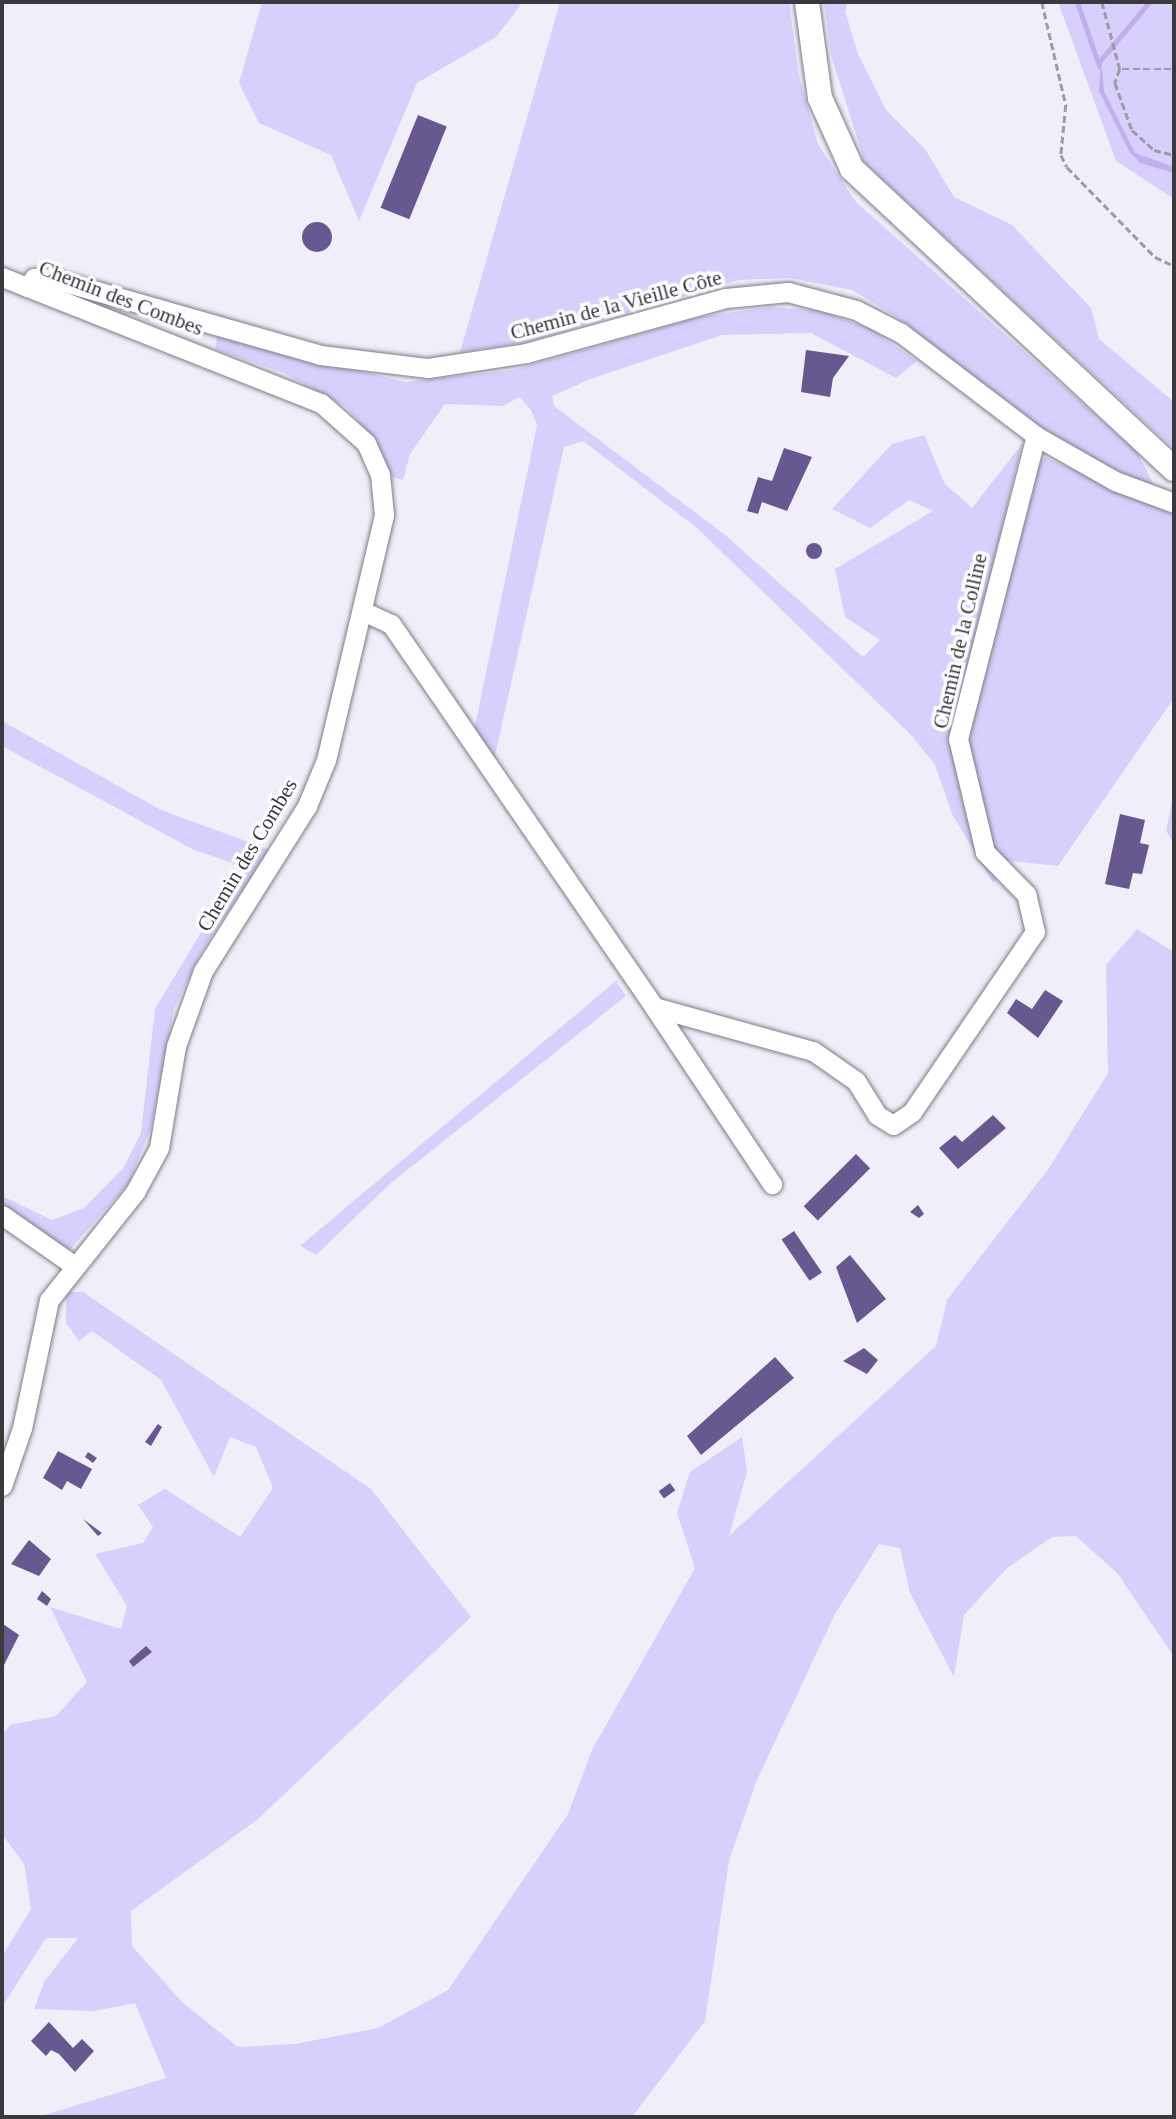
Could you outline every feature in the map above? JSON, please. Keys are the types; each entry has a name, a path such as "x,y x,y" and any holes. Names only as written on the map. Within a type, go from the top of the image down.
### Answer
{"main road":[{"path":"807,2 824,111 852,169 1174,469"}],"street":[{"name":"Chemin des Combes","path":"2,277 291,388 354,429 374,457 384,494 365,612 326,760 307,806 203,971 187,1008 159,1147 135,1192 72,1264 42,1318 22,1428 2,1486"},
{"name":"Chemin de la Vieille Côte","path":"27,287 34,278 54,279 320,355 428,369 526,353 726,298 788,292 856,310 901,333 1036,436 1115,481 1174,503"},
{"name":"Chemin de la Colline","path":"654,1007 813,1051 856,1081 877,1115 893,1125 912,1112 1035,932 1026,894 985,852 958,739 1036,436"},
{"path":"365,612 391,624 772,1184"},
{"path":"2,1215 72,1264"}],"path":[{"path":"1042,2 1066,105 1061,155 1066,167 1155,257 1174,266"},
{"path":"1102,2 1120,69 1115,83 1132,130 1154,150 1174,155"},
{"path":"1120,69 1174,69"}],"shaded area":[{"path":"262,2 523,2 496,37 417,83 359,221 331,155 259,123 239,83"},
{"path":"560,2 789,2 799,76 818,144 856,202 1137,452 1154,485 1102,468 1036,428 900,319 852,290 790,278 739,280 528,342 460,352"},
{"path":"824,2 848,2 845,11 858,54 886,110 925,149 954,197 1012,225 1091,308 1099,339 1174,402 1174,449 865,163 831,55"},
{"path":"1058,2 1174,2 1174,199 1116,161"},
{"path":"1101,58 1104,91 1135,153 1174,167 1174,173 1140,163 1129,151 1099,91"},
{"path":"770,307 817,310 871,329 917,361 896,378 811,333 722,335 593,378 552,396 554,406 724,534 863,657 880,640 845,617 835,569 933,511 909,500 870,528 832,509 892,444 924,435 945,484 972,508 1022,444 952,736 967,820 1000,877 993,883 952,814 935,765 912,736 697,528 583,441 564,447 494,760 474,731 537,425 531,410 520,397 503,406 445,404 410,454 403,480 389,476 375,440 346,407 284,373 215,349 217,336 405,382 513,370 700,317"},
{"path":"1045,457 1174,515 1174,698 1058,866 1001,860 979,824 969,770 967,715 1032,474"},
{"path":"2,721 161,810 270,850 201,952 174,1009 151,1128 129,1183 64,1256 2,1221 2,1196 52,1220 84,1208 124,1167 141,1133 155,1009 241,866 194,850 2,746"},
{"path":"1174,791 1174,843 1166,831"},
{"path":"1137,929 1174,952 1174,1657 1118,1574 1076,1536 1052,1537 1007,1568 964,1615 954,1677 910,1593 900,1548 879,1544 835,1614 756,1782 729,1861 705,2021 632,2117 38,2117 166,2078 135,2003 94,2011 34,2009 44,1982 78,1938 46,1938 2,2007 2,1956 31,1909 24,1864 2,1834 2,1736 10,1725 56,1716 87,1682 50,1607 121,1629 127,1606 95,1554 143,1543 153,1527 138,1505 165,1489 240,1537 273,1488 256,1447 230,1437 214,1477 161,1380 92,1331 79,1341 66,1323 66,1292 83,1292 371,1489 471,1617 258,1819 131,1911 132,1946 182,2002 238,2047 295,2044 378,2028 448,1990 568,1814 592,1750 695,1568 677,1513 690,1472 742,1437 747,1472 729,1536 936,1346 947,1300 1049,1168 1108,1073 1106,965"},
{"path":"616,981 626,996 391,1183 316,1255 300,1246"}],"building":[{"path":"418,115 447,127 409,219 381,208"},
{"path":"317,222 323,223 331,231 331,243 323,251 317,252 311,251 303,243 302,237 303,231 311,223"},
{"path":"806,350 849,356 833,378 830,397 801,392"},
{"path":"784,448 812,457 787,511 762,502 758,514 747,511 758,477 772,481"},
{"path":"814,543 822,551 814,559 806,551"},
{"path":"1120,814 1145,820 1140,843 1149,845 1142,874 1133,873 1129,889 1105,884"},
{"path":"1045,990 1063,1001 1038,1038 1007,1013 1016,999 1032,1009"},
{"path":"993,1115 1006,1128 958,1169 939,1148 955,1135 962,1142"},
{"path":"856,1154 870,1168 818,1220 804,1206"},
{"path":"918,1205 924,1214 919,1218 910,1212"},
{"path":"794,1231 822,1272 810,1281 782,1239"},
{"path":"850,1255 886,1299 857,1323 836,1267"},
{"path":"864,1348 878,1360 867,1374 843,1361"},
{"path":"775,1357 794,1378 701,1455 687,1436"},
{"path":"158,1424 162,1427 151,1446 145,1442"},
{"path":"58,1451 92,1469 81,1489 67,1481 62,1490 43,1478"},
{"path":"88,1452 97,1458 93,1463 85,1457"},
{"path":"670,1483 675,1490 664,1499 659,1491"},
{"path":"83,1519 102,1533 98,1536"},
{"path":"29,1540 51,1559 39,1576 11,1564"},
{"path":"42,1591 51,1599 47,1606 37,1599"},
{"path":"3,1624 19,1635 2,1669 2,1626"},
{"path":"146,1646 152,1652 133,1667 129,1661"},
{"path":"49,2022 73,2048 82,2039 94,2051 75,2072 59,2054 51,2050 46,2056 31,2041"}],"waterway":[{"path":"1077,2 1099,66"},
{"path":"1099,62 1149,2"}]}
